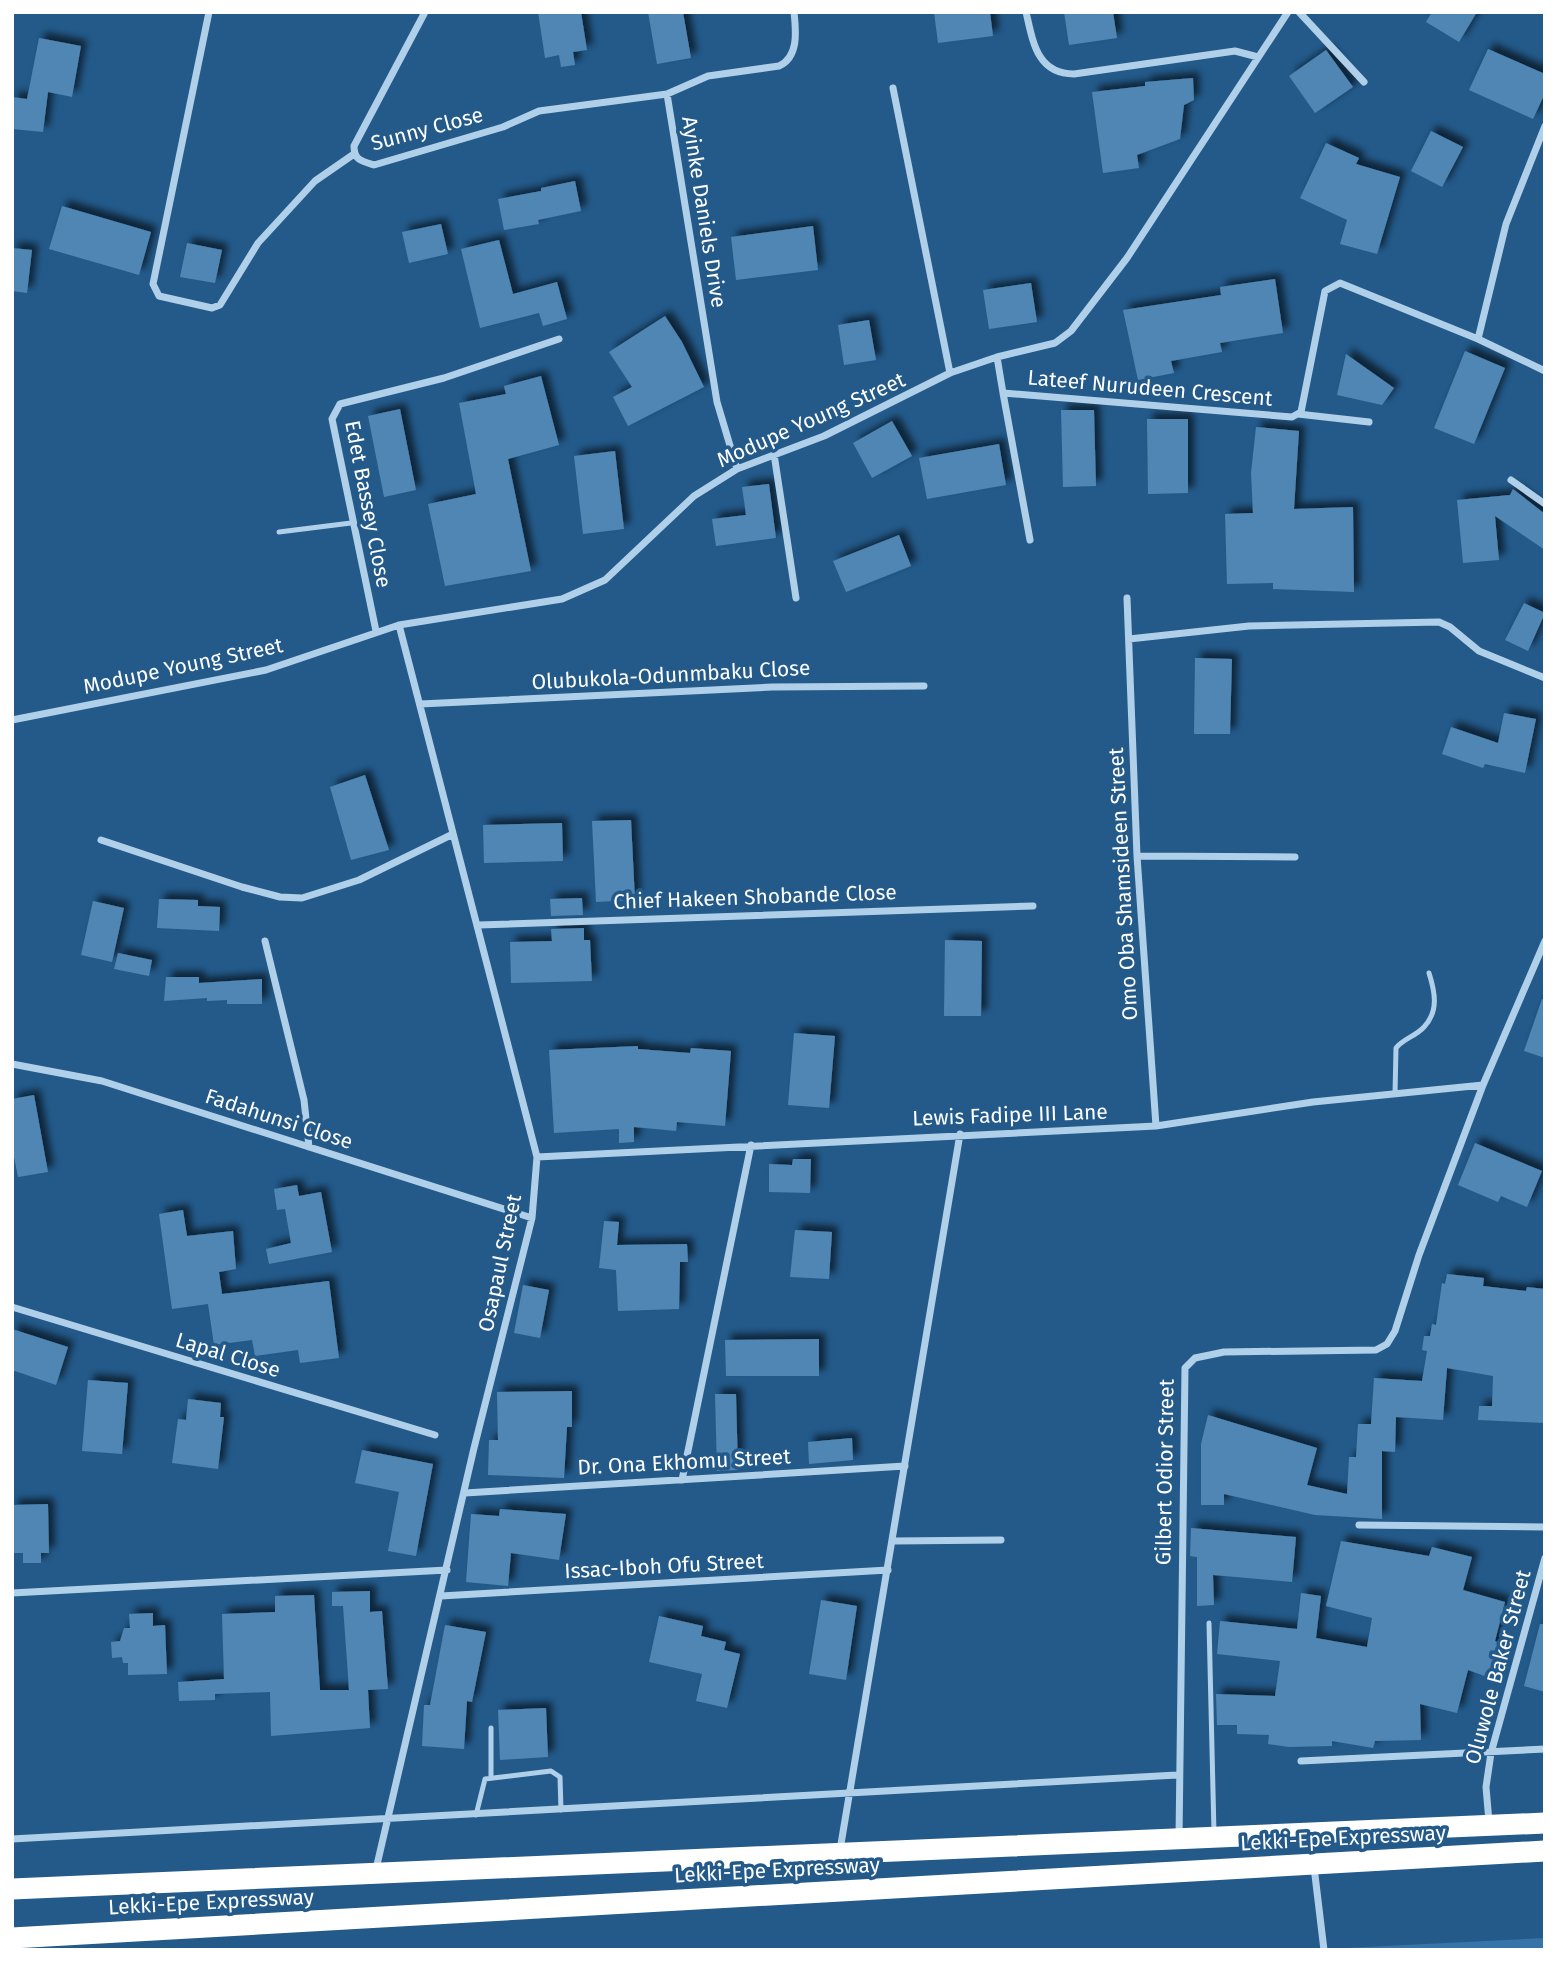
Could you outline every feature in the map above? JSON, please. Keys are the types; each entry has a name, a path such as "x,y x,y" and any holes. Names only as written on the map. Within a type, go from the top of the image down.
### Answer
{"highway":[{"name":"Lekki-Epe Expressway","path":"12,1888 376,1870 1179,1841 1545,1823"},
{"name":"Lekki-Epe Expressway","path":"12,1938 1545,1851"}],"street":[{"path":"209,12 153,284 159,296 212,308 220,305 258,243 316,181 354,154"},
{"name":"Sunny Close","path":"425,12 354,146 354,154 359,161 374,164 503,127 539,111 667,94"},
{"name":"Ayinke Daniels Drive","path":"737,469 718,402 667,94 708,76 766,69 789,61 793,51 794,12"},
{"path":"1026,12 1041,59 1057,73 1074,74 1234,51 1258,57"},
{"name":"Modupe Young Street","path":"12,720 266,670 399,625 551,603 605,580 694,496 737,469 824,436 950,373 997,357 1045,346 1071,331 1127,258 1288,12"},
{"path":"1299,12 1364,82"},
{"path":"893,88 950,373"},
{"path":"1478,339 1507,224 1545,126"},
{"name":"Lateef Nurudeen Crescent","path":"997,357 1003,393 1269,417 1298,414 1325,291 1333,284 1347,285 1478,339 1545,371"},
{"name":"Edet Bassey Close","path":"376,631 351,523 332,419 337,406 444,378 559,339"},
{"path":"1003,393 1030,540"},
{"path":"1298,414 1369,422"},
{"path":"774,454 796,598"},
{"path":"1511,480 1545,505"},
{"name":"Omo Oba Shamsideen Street","path":"1127,598 1137,856 1156,1126"},
{"path":"1129,639 1249,626 1439,622 1450,627 1479,651 1545,678"},
{"name":"Osapaul Street","path":"376,1870 532,1217 537,1157 479,925 399,625"},
{"name":"Olubukola-Odunmbaku Close","path":"420,705 772,687 924,686"},
{"path":"101,840 242,887 280,897 302,898 359,880 453,834"},
{"path":"1137,856 1295,857"},
{"name":"Chief Hakeen Shobande Close","path":"479,925 1033,906"},
{"name":"Gilbert Odior Street","path":"1179,1841 1177,1775 1185,1368 1195,1358 1224,1352 1377,1350 1387,1344 1395,1331 1419,1255 1483,1085 1545,941"},
{"path":"265,942 304,1100 309,1147"},
{"name":"Fadahunsi Close","path":"12,1064 102,1081 532,1217"},
{"name":"Lewis Fadipe III Lane","path":"537,1157 1156,1126 1313,1102 1483,1085"},
{"path":"839,1854 960,1134"},
{"path":"682,1480 751,1145"},
{"name":"Lapal Close","path":"12,1307 435,1435"},
{"name":"Dr. Ona Ekhomu Street","path":"465,1493 905,1466"},
{"path":"1359,1525 1545,1527"},
{"path":"892,1541 1001,1540"},
{"name":"Oluwole Baker Street","path":"1489,1826 1486,1787 1491,1753 1545,1558"},
{"path":"12,1593 447,1570"},
{"name":"Issac-Iboh Ofu Street","path":"441,1596 888,1570"},
{"path":"1301,1761 1545,1749"},
{"path":"12,1839 1177,1775"},
{"path":"1314,1864 1324,1950"}],"lane":[{"path":"279,532 351,523"},
{"path":"1395,1094 1396,1048 1425,1026 1435,1004 1436,995 1429,973"},
{"path":"1209,1623 1214,1839"},
{"path":"491,1728 491,1776"},
{"path":"476,1815 481,1784 491,1776 557,1772 561,1810"}],"shaded area":[{"path":"1545,1938 1545,1950 1322,1950 1346,1948"}],"building":[{"path":"538,12 581,12 587,50 573,52 575,65 561,67 559,55 545,58"},
{"path":"648,12 683,12 691,58 657,64"},
{"path":"934,12 990,12 993,36 938,43"},
{"path":"1064,12 1113,12 1117,38 1069,45"},
{"path":"1432,12 1477,12 1459,42 1426,22"},
{"path":"39,38 81,46 72,97 48,92 43,132 12,129 12,97 27,99"},
{"path":"1488,49 1545,74 1545,93 1533,119 1469,90"},
{"path":"1326,50 1353,87 1315,113 1289,76"},
{"path":"1193,78 1194,100 1184,105 1180,139 1137,155 1139,168 1103,173 1092,92 1145,86 1145,82"},
{"path":"1431,131 1463,147 1442,187 1411,171"},
{"path":"1326,143 1359,158 1356,164 1400,177 1377,254 1340,244 1347,220 1300,198"},
{"path":"575,181 581,211 538,220 539,224 504,230 498,199"},
{"path":"62,206 151,232 139,275 49,249"},
{"path":"441,224 448,254 409,263 402,232"},
{"path":"813,226 818,270 736,280 731,237"},
{"path":"499,240 513,294 557,282 567,319 543,326 539,313 480,328 461,249"},
{"path":"187,243 222,250 215,283 180,277"},
{"path":"12,248 32,250 27,293 12,291"},
{"path":"1275,279 1283,333 1220,343 1222,352 1171,361 1174,373 1138,380 1123,310 1221,295 1220,287"},
{"path":"1031,283 1037,322 989,329 983,290"},
{"path":"665,316 682,342 704,387 628,426 613,397 632,387 609,352"},
{"path":"869,320 876,360 844,365 838,325"},
{"path":"1465,351 1505,368 1474,444 1434,428"},
{"path":"1346,354 1394,388 1382,405 1337,395"},
{"path":"541,376 559,445 508,459 531,571 445,586 428,504 476,494 459,403 506,394 504,386"},
{"path":"400,409 416,490 384,497 368,416"},
{"path":"1061,410 1094,410 1096,486 1063,487"},
{"path":"1147,419 1188,419 1188,493 1148,494"},
{"path":"892,421 912,456 872,478 853,443"},
{"path":"1256,427 1299,431 1294,509 1353,507 1354,592 1273,589 1273,583 1227,584 1225,514 1253,513 1251,473"},
{"path":"999,444 1006,485 927,499 919,458"},
{"path":"615,451 624,529 583,534 574,456"},
{"path":"769,484 776,538 716,546 712,519 746,515 742,487"},
{"path":"1513,489 1545,514 1545,550 1495,516 1499,560 1463,563 1457,500 1510,495"},
{"path":"899,535 911,566 846,592 833,561"},
{"path":"1524,603 1545,613 1528,651 1505,640"},
{"path":"1195,658 1232,659 1230,734 1194,734"},
{"path":"1504,713 1536,719 1525,773 1485,764 1483,768 1442,754 1451,727 1498,743"},
{"path":"365,775 389,850 351,860 330,787"},
{"path":"631,820 635,900 596,902 592,821"},
{"path":"562,823 563,861 484,863 483,825"},
{"path":"582,898 583,915 551,916 550,899"},
{"path":"159,899 198,900 198,906 220,907 219,931 157,928"},
{"path":"93,901 124,908 112,962 81,955"},
{"path":"584,928 584,940 590,940 592,981 511,983 510,942 552,941 551,929"},
{"path":"945,940 982,941 981,1016 944,1016"},
{"path":"118,953 152,960 149,976 114,969"},
{"path":"166,977 199,977 199,983 262,979 262,1004 227,1004 227,1000 207,1001 207,998 164,1001"},
{"path":"1542,999 1545,1000 1545,1058 1524,1051"},
{"path":"794,1033 835,1036 829,1108 788,1105"},
{"path":"638,1046 638,1049 690,1053 691,1048 731,1051 725,1126 677,1122 676,1131 634,1127 634,1142 619,1143 619,1129 554,1133 549,1050"},
{"path":"34,1095 48,1172 18,1177 12,1147 12,1099"},
{"path":"1475,1143 1542,1171 1527,1207 1501,1196 1498,1202 1458,1185"},
{"path":"793,1159 811,1159 810,1193 769,1192 769,1164 792,1165"},
{"path":"297,1185 299,1196 321,1192 332,1252 269,1264 266,1249 291,1243 285,1209 277,1210 274,1189"},
{"path":"183,1210 187,1236 233,1231 236,1269 219,1272 222,1294 329,1281 339,1358 300,1363 298,1350 255,1356 252,1340 214,1345 208,1304 172,1309 159,1214"},
{"path":"604,1221 619,1222 617,1245 687,1244 688,1262 680,1262 679,1309 618,1311 616,1270 599,1268"},
{"path":"795,1230 832,1232 829,1279 790,1277"},
{"path":"1447,1274 1484,1278 1483,1286 1526,1291 1527,1287 1545,1289 1545,1423 1478,1420 1479,1406 1492,1406 1493,1376 1447,1368 1443,1420 1396,1417 1395,1452 1382,1451 1382,1519 1315,1515 1224,1494 1224,1505 1201,1505 1201,1444 1208,1415 1317,1448 1307,1485 1347,1494 1349,1457 1356,1457 1358,1424 1371,1424 1374,1378 1422,1381 1427,1351 1422,1350 1424,1336 1430,1336 1432,1324 1436,1325 1442,1283 1445,1284"},
{"path":"523,1285 549,1290 540,1338 514,1333"},
{"path":"12,1329 68,1347 56,1385 12,1370"},
{"path":"819,1339 819,1376 726,1376 725,1340"},
{"path":"88,1380 128,1383 122,1454 82,1451"},
{"path":"572,1391 572,1427 567,1427 564,1478 488,1475 489,1440 498,1440 497,1392"},
{"path":"715,1394 736,1394 738,1470 717,1471"},
{"path":"188,1399 221,1403 220,1417 224,1417 218,1469 172,1463 178,1419 186,1420"},
{"path":"852,1438 853,1460 809,1464 808,1442"},
{"path":"362,1450 433,1464 416,1556 388,1551 399,1492 355,1483"},
{"path":"48,1504 49,1553 41,1553 41,1563 23,1563 23,1553 12,1553 12,1505"},
{"path":"500,1509 566,1514 559,1560 511,1553 508,1586 466,1582 471,1514 499,1516"},
{"path":"1191,1528 1296,1537 1292,1582 1213,1575 1214,1605 1197,1606 1197,1557 1190,1556"},
{"path":"1341,1541 1429,1556 1432,1547 1472,1557 1463,1590 1505,1602 1495,1641 1504,1645 1493,1679 1468,1670 1457,1713 1420,1704 1421,1740 1375,1741 1373,1748 1332,1741 1332,1746 1289,1747 1268,1744 1269,1735 1237,1734 1237,1725 1217,1725 1216,1694 1275,1696 1280,1661 1217,1654 1220,1621 1297,1629 1301,1593 1321,1596 1316,1638 1367,1647 1372,1618 1326,1606"},
{"path":"370,1591 370,1612 382,1611 388,1689 368,1690 370,1728 271,1736 270,1692 215,1694 215,1700 179,1701 178,1682 224,1679 222,1614 275,1612 275,1596 314,1595 320,1690 349,1690 343,1606 332,1606 332,1592"},
{"path":"821,1600 857,1606 846,1680 809,1674"},
{"path":"153,1613 153,1626 165,1625 167,1674 128,1675 128,1663 123,1663 122,1657 112,1658 111,1642 120,1641 124,1628 130,1628 129,1614"},
{"path":"659,1616 703,1626 701,1636 726,1642 724,1650 740,1654 727,1708 696,1701 702,1674 649,1662"},
{"path":"1540,1624 1545,1624 1545,1692 1524,1686"},
{"path":"445,1625 486,1632 472,1702 467,1701 464,1749 422,1746 424,1705 430,1705"},
{"path":"546,1708 548,1757 500,1760 498,1710"}]}
